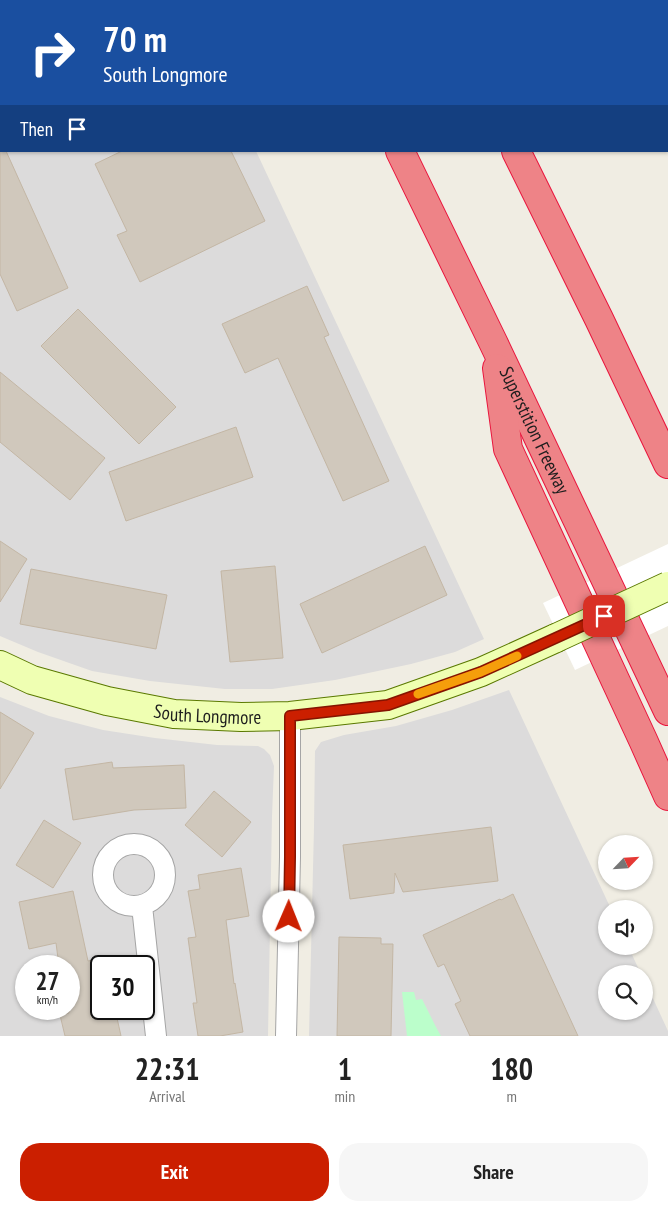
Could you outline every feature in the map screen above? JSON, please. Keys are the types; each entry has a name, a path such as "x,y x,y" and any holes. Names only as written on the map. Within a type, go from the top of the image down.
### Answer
{"highway":[{"name":"Superstition Freeway","path":"400,152 668,711"},
{"path":"516,152 668,464"},
{"path":"599,319 668,444"},
{"path":"493,342 508,449 668,796"}],"street":[{"name":"South Longmore","path":"0,665 32,680 84,695 174,714 241,717 290,716 388,705 481,672 668,586"},
{"path":"286,1036 290,857 290,716"},
{"path":"142,906 156,1036"}],"shaded area":[{"path":"0,152 256,152 484,639 455,652 411,664 335,680 272,689 225,689 150,681 92,671 0,636"},
{"path":"509,690 598,881 598,890 602,890 607,900 598,900 598,955 632,955 637,965 598,965 598,1020 653,1020 653,998 668,1031 668,1036 309,1036 315,751 321,742 344,735 396,726 452,710"},
{"path":"0,697 49,716 103,730 217,745 258,746 270,755 274,766 268,1036 0,1036"}],"green space":[{"path":"402,992 414,992 416,1000 422,999 441,1036 407,1036"}],"pier":[{"path":"668,544 668,626 575,670 543,603"}],"building":[{"path":"0,152 6,152 68,288 17,311 0,274"},
{"path":"120,152 231,152 265,221 140,282 117,235 127,231 95,164"},
{"path":"307,286 329,335 324,337 389,481 343,501 278,358 245,373 222,324"},
{"path":"78,309 176,407 139,444 41,346"},
{"path":"0,372 105,458 70,500 0,442"},
{"path":"236,427 253,477 126,521 109,472"},
{"path":"0,541 27,559 0,602"},
{"path":"425,546 447,595 322,653 300,604"},
{"path":"275,566 283,658 230,662 221,571"},
{"path":"31,569 167,595 156,649 20,624"},
{"path":"0,712 34,733 0,789"},
{"path":"112,762 113,768 184,765 186,808 134,810 73,820 65,769"},
{"path":"214,791 251,822 222,857 185,825"},
{"path":"44,820 81,843 53,888 16,865"},
{"path":"491,827 498,881 403,892 395,873 394,893 350,899 343,845"},
{"path":"241,868 249,916 226,920 234,984 243,1032 220,1036 198,1036 193,1003 197,1003 188,938 196,937 188,891 200,889 198,875"},
{"path":"73,891 88,961 90,961 90,1020 117,1020 121,1036 65,1036 61,1020 80,1020 80,955 58,955 56,943 29,949 19,902"},
{"path":"513,894 578,1036 470,1036 455,1004 461,1001 444,964 438,967 423,935"},
{"path":"339,937 381,938 381,944 393,944 391,1036 337,1036"}],"slow traffic":[{"path":"418,694 481,672 517,656"}],"route":[{"path":"289,917 290,716 388,705 481,672 604,616"}]}
